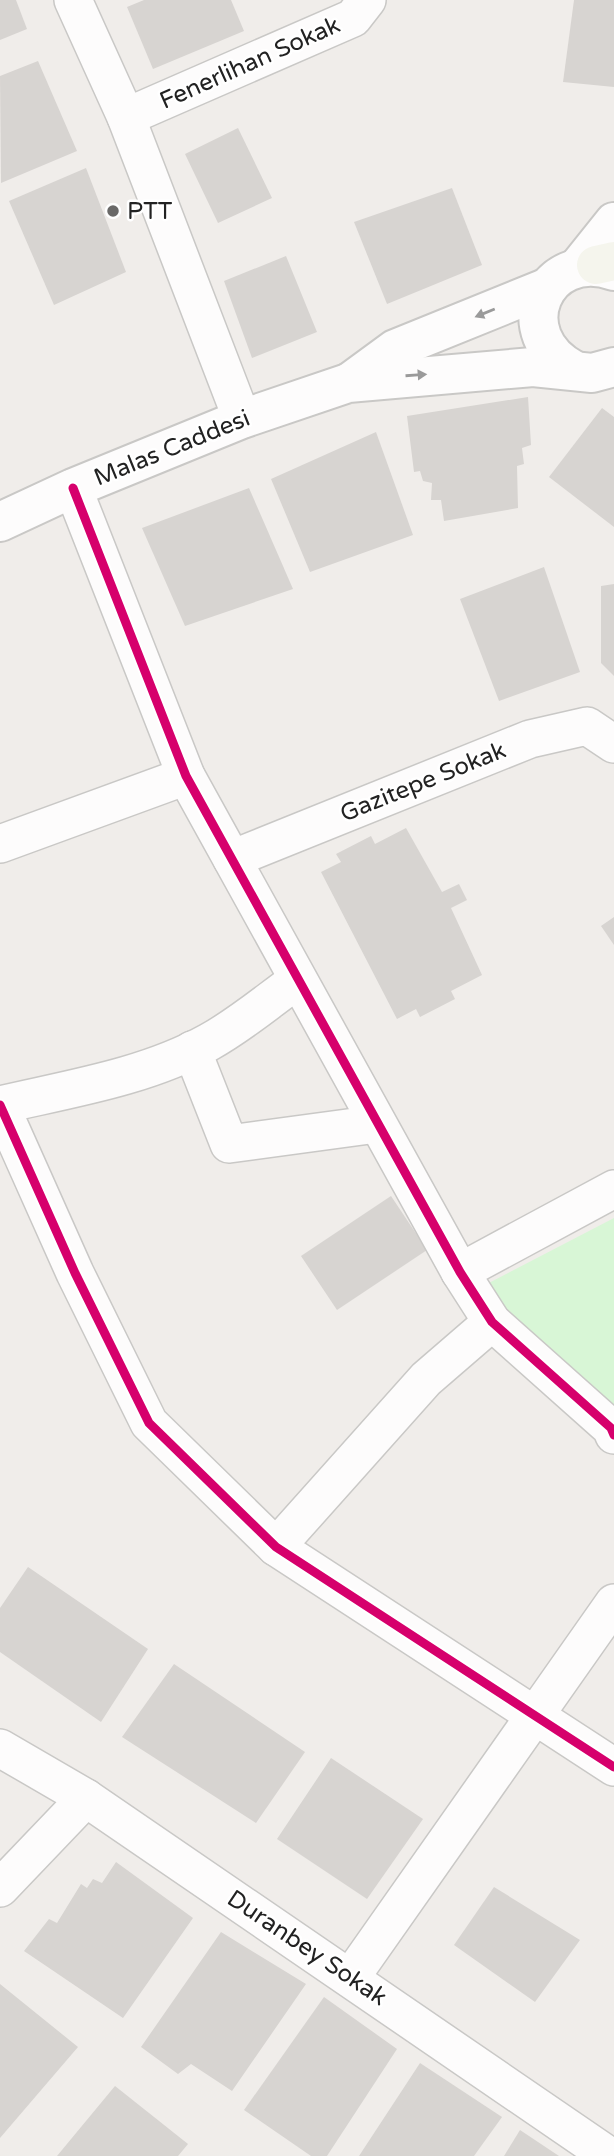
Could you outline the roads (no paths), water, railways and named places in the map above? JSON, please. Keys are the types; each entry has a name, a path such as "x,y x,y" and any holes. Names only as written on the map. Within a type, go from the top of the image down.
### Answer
{"street":[{"path":"73,0 126,117 242,419"},
{"name":"Fenerlihan Sokak","path":"126,117 353,18 367,0"},
{"path":"598,375 559,362 547,350 540,335 538,318 540,302 590,270 614,222"},
{"path":"348,383 395,349 590,270"},
{"path":"348,383 533,367 598,375"},
{"name":"Malas Caddesi","path":"0,522 73,488 242,419 348,383"},
{"path":"73,488 186,776 296,981 460,1272 492,1322 540,1362 611,1428 614,1435"},
{"name":"Gazitepe Sokak","path":"232,859 530,739 587,726 614,744"},
{"path":"0,844 186,776"},
{"path":"296,981 210,1042 145,1070 0,1105 75,1273 149,1423 276,1547 532,1717 614,1767"},
{"path":"192,1050 229,1144 377,1124"},
{"path":"460,1272 614,1189"},
{"path":"276,1547 426,1379 492,1322"},
{"path":"351,1978 614,1602"},
{"name":"Duranbey Sokak","path":"0,1748 86,1798 609,2156"},
{"path":"0,1888 86,1798"}],"place":[{"name":"PTT","path":"113,211"}]}
